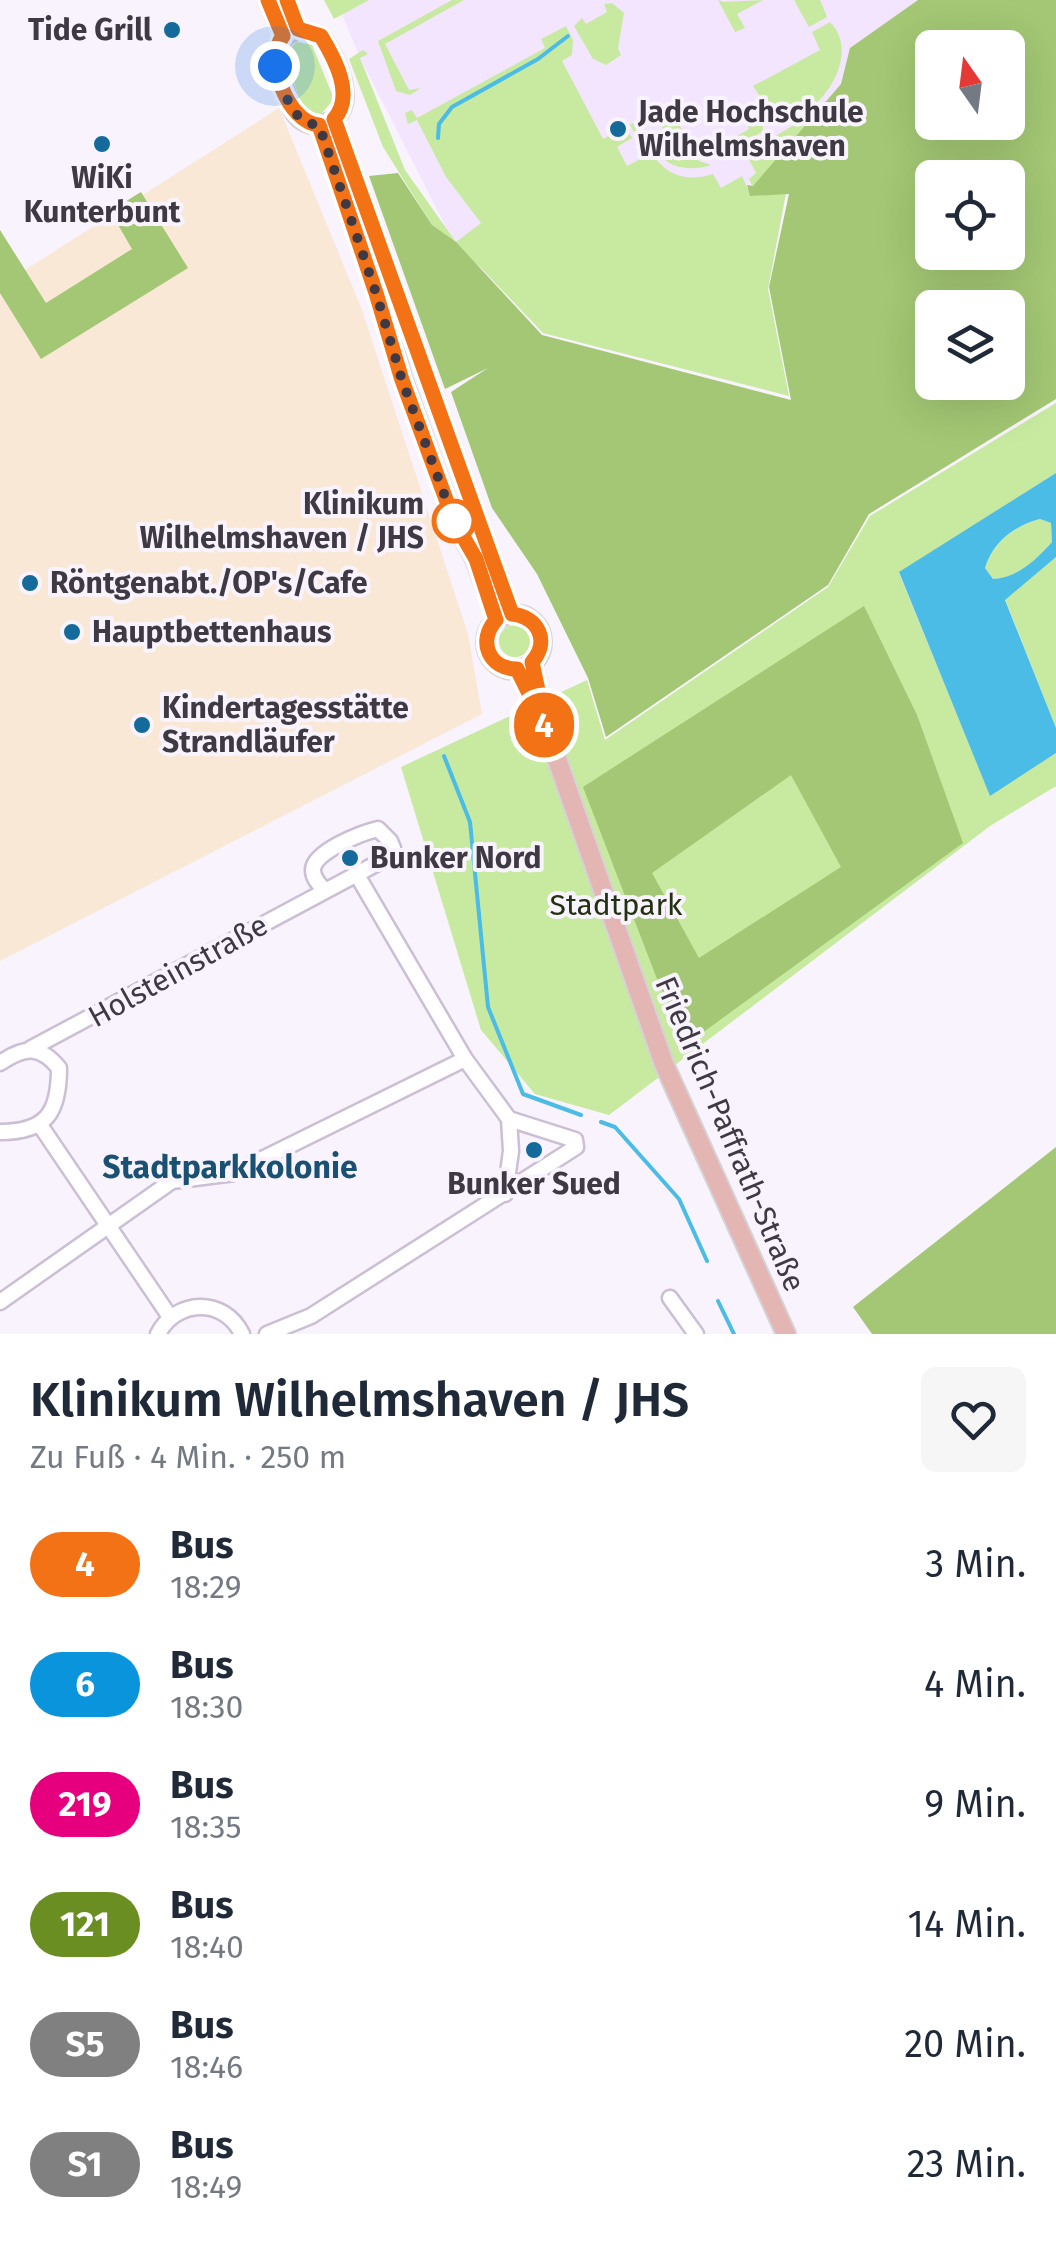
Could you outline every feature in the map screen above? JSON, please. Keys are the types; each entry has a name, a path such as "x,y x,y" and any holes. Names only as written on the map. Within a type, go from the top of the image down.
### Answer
{"main road":[{"path":"268,0 291,33 321,36 342,82 344,102 326,122 311,125 294,114 275,66 274,56 291,33 286,0"},
{"path":"326,122 504,617"},
{"path":"504,617 528,618 540,631 541,648 525,666 501,666 489,654 486,636 504,617"},
{"name":"Friedrich-Paffrath-Straße","path":"525,666 664,1064 786,1334"}],"street":[{"name":"Holsteinstraße","path":"0,1062 30,1050 387,858 392,848 378,829 318,856 312,867 314,878 324,891"},
{"path":"267,1334 311,1316 574,1150 576,1144 568,1137 510,1118 466,1059 357,875"},
{"path":"0,1132 40,1125 53,1110 59,1068 46,1052 30,1050"},
{"path":"0,1302 172,1180 234,1173 466,1059"},
{"path":"505,1194 510,1118"},
{"path":"40,1125 170,1317"},
{"path":"670,1298 696,1334"},
{"path":"158,1334 170,1317 183,1309 214,1308 227,1314 242,1334"}],"shaded area":[{"name":"Jade Hochschule Wilhelmshaven","path":"336,0 958,0 931,30 915,30 915,47 774,201 454,243 360,58"},
{"path":"279,108 362,310 468,634 482,714 0,961 0,286"}],"green space":[{"path":"324,0 369,0 334,19"},
{"path":"452,0 464,0 385,44 409,90 421,88 410,95 396,91 378,41"},
{"path":"718,0 763,0 737,14 745,28 735,32"},
{"path":"794,0 820,0 827,17 809,27"},
{"path":"918,0 1056,0 1056,399 869,514 828,585 606,737 588,678 537,574 492,508 451,392 488,368 445,389 369,176 398,173 432,225 456,242 542,335 791,400 769,287 789,194 750,196 747,185 753,186 841,84 850,48"},
{"path":"612,3 624,13 618,48 621,55 606,65 593,59 574,26 582,18 586,24 607,12 604,4"},
{"path":"830,22 842,53 830,86 805,112 774,118 753,86 820,50 812,32"},
{"path":"566,26 573,40 572,55 562,61 603,139 650,114 650,118 637,125 641,134 636,136 630,125 626,127 632,138 617,147 627,166 646,156 642,147 646,145 666,169 682,176 713,174 721,188 742,176 751,196 786,193 768,289 789,396 543,333 480,267 432,225 383,147 349,59 363,50 368,54 360,58 405,170 456,242 481,223 446,177 417,120 408,124 405,113 412,110 417,118 545,48 541,39"},
{"path":"297,42 312,45 334,99 322,113 313,114 303,107 285,58"},
{"path":"747,108 762,116 763,131 733,151 728,142 749,129 740,112"},
{"path":"820,109 753,187 749,179 756,173 746,154"},
{"path":"675,117 699,161 711,165 683,168 661,155 657,136 664,131 661,125"},
{"path":"141,192 188,268 41,359 0,293 0,230 46,303 132,249 110,211"},
{"name":"Stadtpark","path":"1056,403 1056,473 899,573 990,795 1056,753 1056,786 990,826 609,1115 535,1094 481,1030 401,767 587,680 605,740 828,587 870,516"},
{"path":"1040,519 1051,523 1052,542 1018,572 993,579 985,568 999,543"},
{"path":"1056,557 1056,728 1005,599"},
{"path":"864,606 917,715 963,843 687,1044 659,984 583,787","holes":["791,775 841,867 699,958 652,873"]},
{"path":"515,625 526,630 531,641 526,652 515,657 504,652 499,641 504,630"},
{"path":"1056,1147 1056,1334 872,1334 853,1307"}],"water":[{"path":"1056,473 1056,557 1005,600 1056,728 1056,753 990,796 899,572","holes":["1040,519 1051,523 1052,542 1039,555 1018,572 993,579 985,568 1006,536"]}],"waterway":[{"path":"438,138 439,124 452,107 538,59 568,36"},
{"path":"444,756 470,822 488,1007 523,1094 581,1115"},
{"path":"601,1122 615,1127 679,1199 707,1261"},
{"path":"718,1301 734,1334"}],"bus line":[{"name":"4","path":"268,0 283,36 274,56 275,66 294,114 311,125 319,125 402,380 454,521 476,559 496,620 486,636 489,654 501,666 517,669 546,728 532,662 541,648 540,631 528,618 512,614 346,154 334,119 344,102 342,82 321,36 298,29 287,0"}],"place":[{"name":"Tide Grill","path":"172,30"},
{"name":"Jade Hochschule Wilhelmshaven","path":"618,129"},
{"name":"WiKi Kunterbunt","path":"102,144"},
{"name":"Klinikum Wilhelmshaven / JHS","path":"454,521"},
{"name":"Röntgenabt./OP's/Cafe","path":"30,583"},
{"name":"Hauptbettenhaus","path":"72,632"},
{"name":"Kindertagesstätte Strandläufer","path":"142,725"},
{"name":"Bunker Nord","path":"350,858"},
{"name":"Bunker Sued","path":"534,1150"}],"district":[{"name":"Stadtparkkolonie","path":"230,1167"}],"route":[{"path":"275,66 294,114 311,125 319,125 402,380 454,521"}]}
